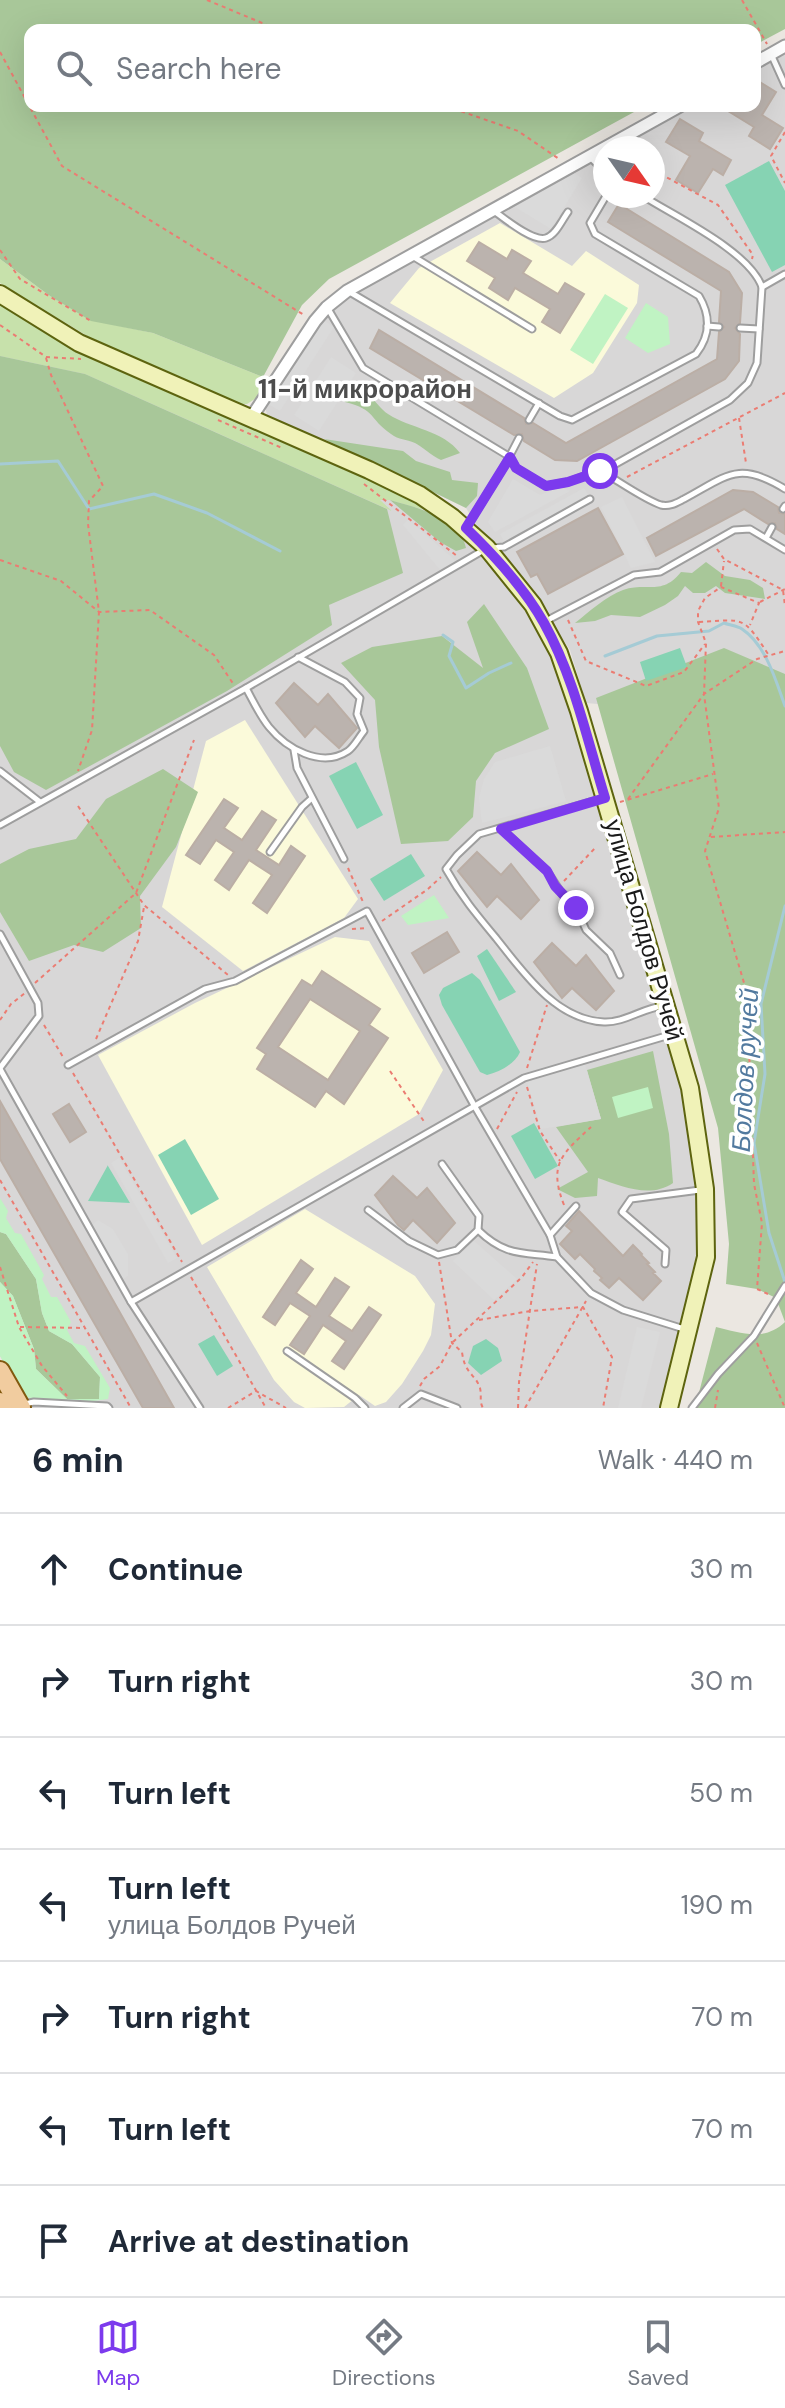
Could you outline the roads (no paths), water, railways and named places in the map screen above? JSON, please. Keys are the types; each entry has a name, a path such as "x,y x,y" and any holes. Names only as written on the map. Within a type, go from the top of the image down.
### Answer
{"main road":[{"path":"0,1371 14,1407"},
{"path":"0,1402 14,1407"}],"street":[{"path":"761,60 785,46"},
{"path":"251,418 315,321 347,291 669,112"},
{"name":"улица Болдов Ручей","path":"0,294 79,343 404,487 436,505 487,548 544,622 568,677 690,1088 705,1189 706,1257 669,1408"}],"lane":[{"path":"771,54 785,85"},
{"path":"589,156 593,160"},
{"path":"347,291 572,420 696,354 706,342 708,311 699,296 595,234 590,223 599,208"},
{"path":"327,307 363,368 510,457 516,468 546,486 568,482 600,471 730,400 748,383 757,363 762,287 750,267 741,256 663,208"},
{"path":"491,210 535,238 546,238 554,233 568,212"},
{"path":"409,255 532,329"},
{"path":"762,287 785,274"},
{"path":"707,326 719,327"},
{"path":"740,328 759,329"},
{"path":"529,420 539,403"},
{"path":"466,528 519,438"},
{"path":"600,471 661,505 672,505 725,476 747,473 764,476 785,489"},
{"path":"0,825 239,693 487,548 504,547 590,499"},
{"path":"766,538 772,527"},
{"path":"544,622 634,575 660,572 734,530 750,529 785,550"},
{"path":"246,688 269,727 294,749 328,758 348,751 364,731 357,714 360,698 345,682 298,657"},
{"path":"294,749 297,768 344,859"},
{"path":"0,771 40,802"},
{"path":"270,852 312,798"},
{"path":"606,802 479,834 457,855 447,870 462,898 526,977 564,1009 586,1019 606,1022 666,1005"},
{"path":"501,829 547,871 555,886 576,908 586,930 610,953 620,975"},
{"path":"68,1065 205,989 235,981 367,911 373,927 550,1235 557,1257 591,1293 623,1310 689,1330"},
{"path":"0,934 38,1003 39,1016 0,1068 131,1302 200,1408"},
{"path":"131,1302 524,1078 674,1034"},
{"path":"368,1210 409,1241 438,1255 457,1250 478,1230 479,1216 472,1202 442,1164"},
{"path":"665,1264 666,1250 622,1212 631,1199 705,1189"},
{"path":"550,1235 576,1206"},
{"path":"478,1230 507,1251 557,1257"},
{"path":"692,1408 718,1374 754,1336 785,1286"},
{"path":"287,1351 365,1408"},
{"path":"403,1408 421,1394 457,1408"},
{"path":"14,1407 34,1402 109,1408"}],"waterway":[{"path":"0,464 58,461 89,509 154,494 207,513 280,551"},
{"name":"Болдов ручей","path":"605,656 657,636 709,631 724,623 742,629 758,644 785,706"},
{"name":"Болдов ручей","path":"443,635 453,642 449,656 466,688 511,663"},
{"name":"Болдов ручей","path":"785,906 761,1004 765,1074 754,1143 769,1233 785,1282"}],"district":[{"name":"11-й микрорайон","path":"365,389"}]}
